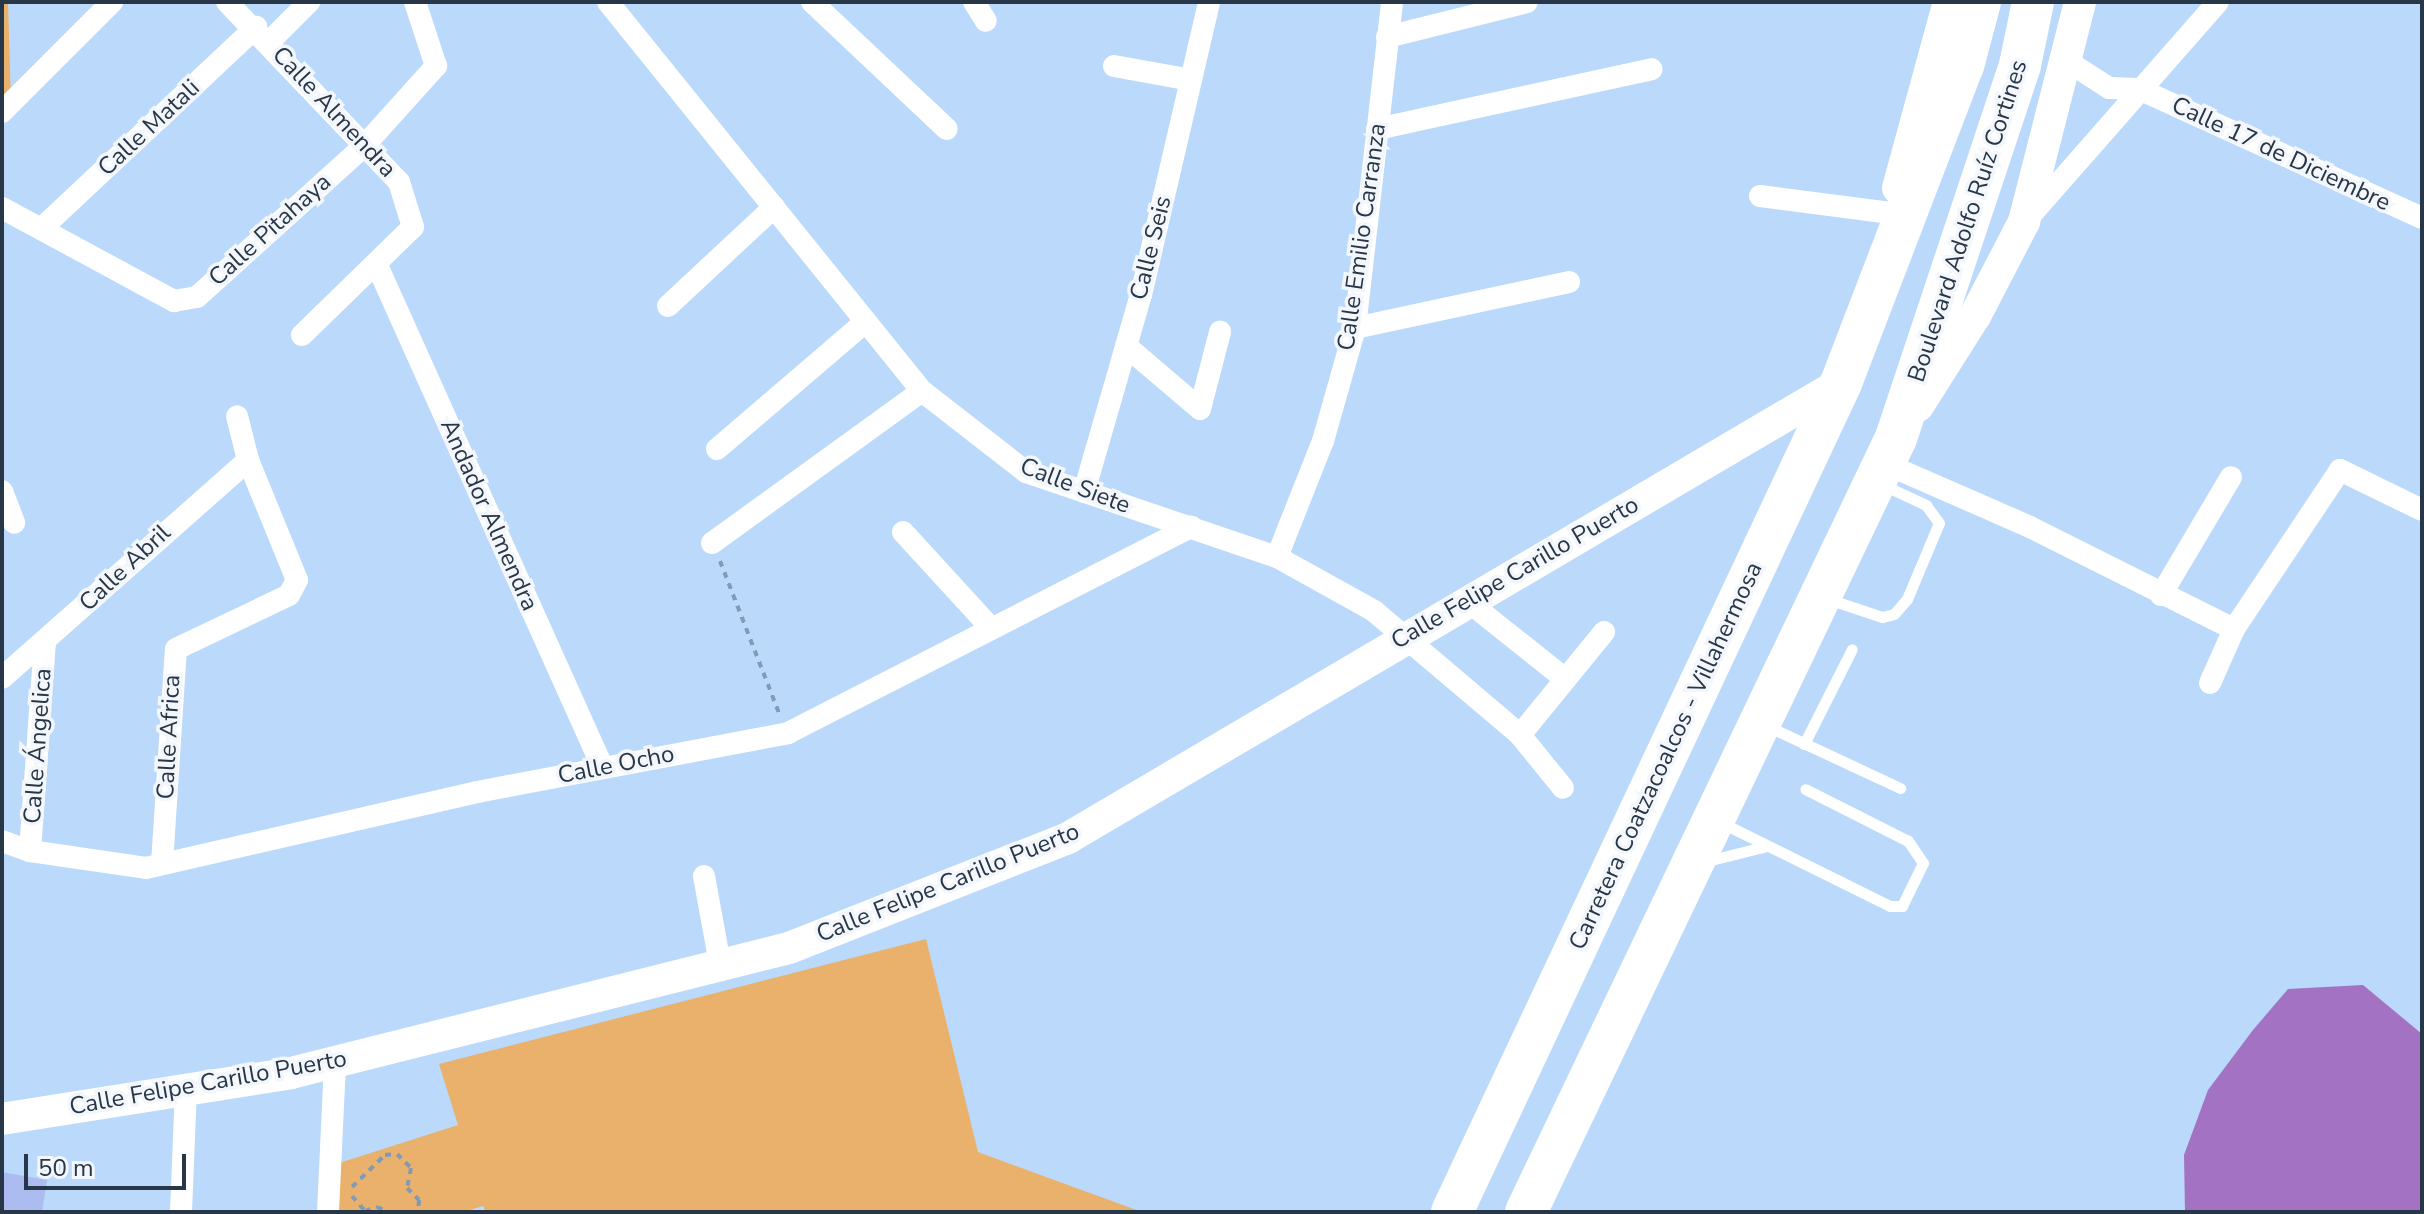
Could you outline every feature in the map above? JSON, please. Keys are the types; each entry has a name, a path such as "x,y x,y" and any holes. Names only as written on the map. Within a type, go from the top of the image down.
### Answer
{"highway":[{"path":"1872,297 1963,66 1980,2"},
{"name":"Boulevard Adolfo Ruíz Cortines","path":"1886,461 2020,65 2033,2"},
{"name":"Carretera Coatzacoalcos - Villahermosa","path":"1452,1212 1841,383 1872,297"},
{"path":"1526,1212 1886,461"}],"street":[{"path":"2,112 112,2"},
{"name":"Calle Almendra","path":"227,2 262,34 399,182 413,227 302,335"},
{"name":"Calle Matali","path":"42,228 262,34 309,2"},
{"name":"Calle Pitahaya","path":"2,208 174,301 197,297 364,146 436,66 415,2"},
{"name":"Calle Siete","path":"608,2 922,391 1016,466 1277,557 1374,611 1520,735 1563,788"},
{"path":"812,2 947,129"},
{"name":"Calle Seis","path":"1084,492 1126,346 1209,2"},
{"name":"Calle Emilio Carranza","path":"1277,557 1323,441 1355,328 1392,2"},
{"path":"1387,37 1527,2"},
{"path":"1872,297 1891,213 1949,2"},
{"path":"2080,2 2024,222 1975,316 1886,461 2030,527 2234,629"},
{"path":"2024,222 2218,2"},
{"path":"2067,61 2109,88 2139,89"},
{"path":"1114,66 1191,80"},
{"path":"1377,129 1652,69"},
{"name":"Calle 17 de Diciembre","path":"2139,89 2422,218"},
{"path":"1760,196 1891,213"},
{"path":"668,306 774,207"},
{"name":"Andador Almendra","path":"376,263 602,766"},
{"path":"1355,328 1569,282"},
{"path":"717,449 865,322"},
{"path":"1126,346 1200,409 1220,332"},
{"name":"Calle Felipe Carillo Puerto","path":"2,1119 186,1090 335,1062 789,948 1068,838 1466,600 1841,383"},
{"path":"712,543 922,391"},
{"path":"237,416 248,460"},
{"name":"Calle Africa","path":"162,864 176,649 296,589 297,580 248,460"},
{"name":"Calle Abril","path":"2,678 248,460"},
{"path":"2210,683 2234,629 2340,470 2422,510"},
{"path":"2161,595 2231,477"},
{"path":"2,491 14,523"},
{"name":"Calle Ocho","path":"2,841 30,851 146,868 602,766 788,733 990,627 1191,527"},
{"path":"903,532 990,627"},
{"path":"1466,600 1564,678"},
{"path":"1520,735 1604,632"},
{"name":"Calle Ángelica","path":"30,851 45,642"},
{"path":"704,876 720,964"},
{"path":"328,1212 335,1062"},
{"path":"181,1212 186,1090"}],"lane":[{"path":"1820,597 1882,617 1894,614 1907,599 1939,523 1886,461"},
{"path":"1804,744 1852,649"},
{"path":"1760,723 1900,788"},
{"path":"1714,819 1890,906 1902,906 1923,863 1908,841 1805,789"},
{"path":"1691,866 1767,846"}],"path":[{"path":"712,543 788,733"},
{"path":"388,1212 369,1211 352,1198 354,1182 367,1178 385,1155 397,1154 411,1168 407,1188 419,1200 418,1212"}],"shaded area":[{"path":"2,2 8,2 11,103 2,112"},
{"path":"926,939 978,1152 1142,1212 486,1212 483,1206 463,1212 332,1212 333,1165 458,1125 439,1064"},
{"path":"2363,985 2422,1034 2422,1212 2185,1212 2184,1155 2208,1090 2253,1030 2288,989"}],"building":[{"path":"2,1172 47,1180 42,1212 2,1212"}]}
